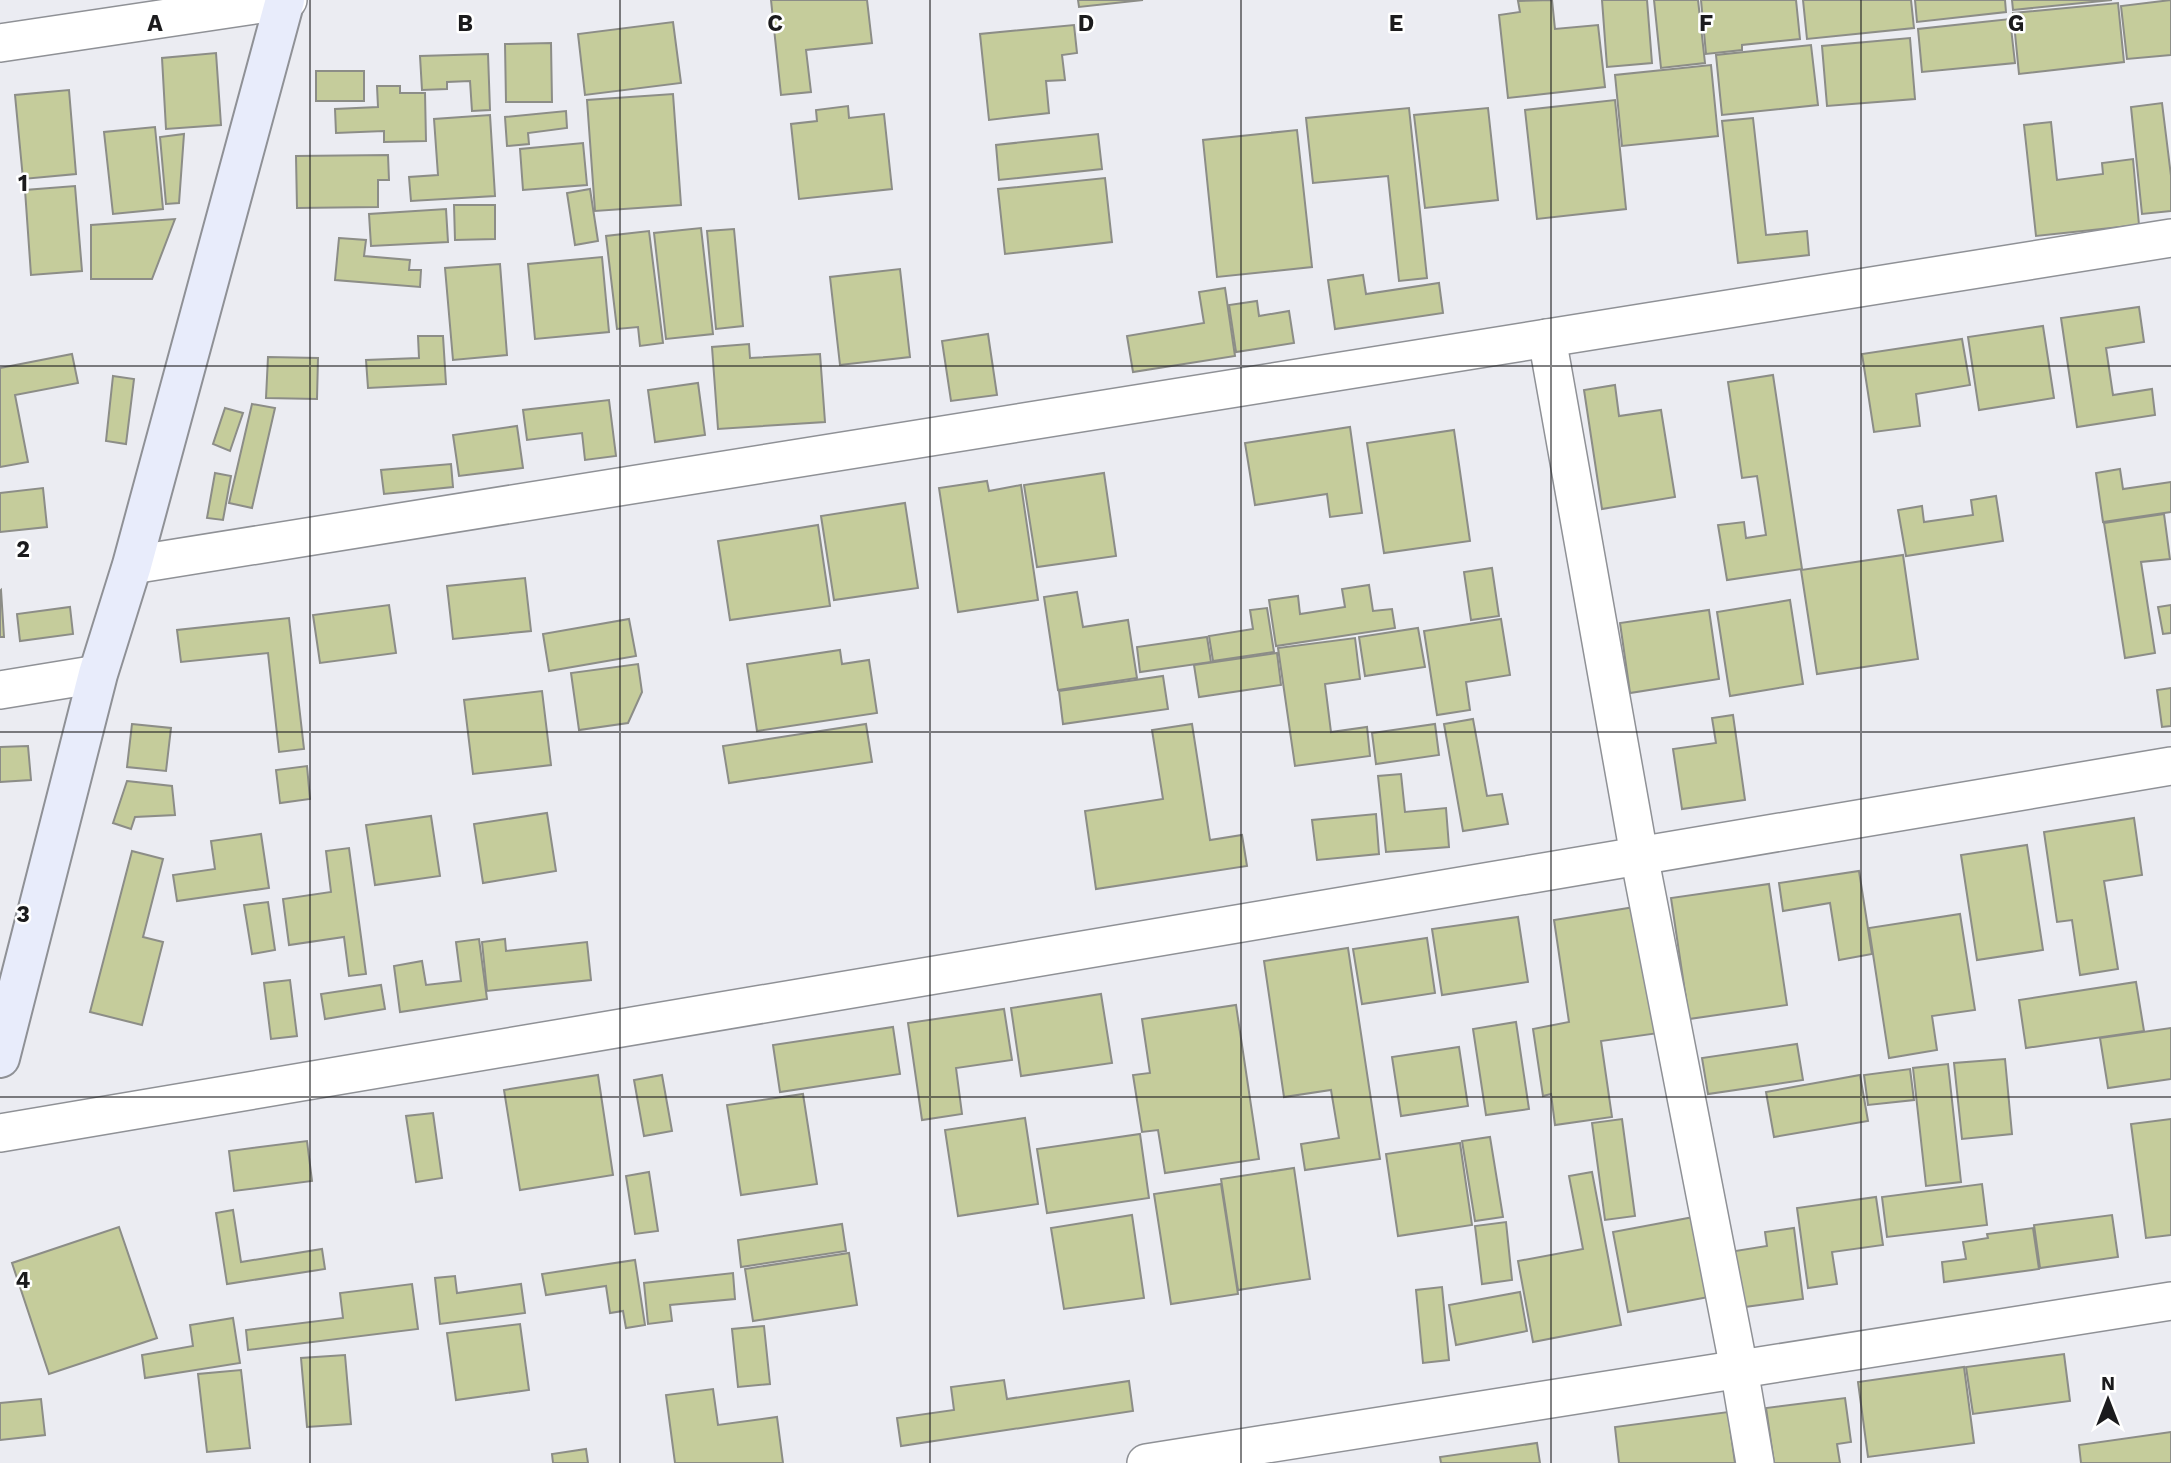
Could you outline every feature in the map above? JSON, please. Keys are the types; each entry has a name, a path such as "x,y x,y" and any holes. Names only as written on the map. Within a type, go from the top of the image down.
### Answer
{"street":[{"path":"0,43 286,0 132,565 98,674 0,1058"},
{"path":"132,565 2171,238"},
{"path":"1547,338 1640,855 1755,1463"},
{"path":"0,690 98,674"},
{"path":"0,1133 2171,766"},
{"path":"1146,1463 2171,1301"}],"building":[{"path":"771,0 867,0 872,43 806,50 811,92 781,95"},
{"path":"1078,0 1143,0 1079,7"},
{"path":"1552,0 1555,29 1598,25 1605,87 1508,98 1499,15 1520,12 1518,1"},
{"path":"1602,0 1647,0 1652,63 1607,67"},
{"path":"1654,0 1698,0 1705,63 1661,68"},
{"path":"1701,0 1796,0 1800,39 1742,45 1742,50 1706,54"},
{"path":"1803,0 1911,0 1914,28 1807,39"},
{"path":"1915,0 2005,0 2006,12 1917,22"},
{"path":"2012,0 2112,0 2013,10"},
{"path":"2171,0 2171,55 2127,59 2121,6"},
{"path":"2118,3 2124,62 2019,74 2013,13"},
{"path":"2010,19 2015,63 1922,72 1918,29"},
{"path":"673,22 681,83 585,95 578,34"},
{"path":"1074,25 1077,53 1062,55 1065,80 1046,81 1049,113 989,120 980,34"},
{"path":"1910,38 1915,99 1827,106 1822,46"},
{"path":"551,43 552,102 506,102 505,44"},
{"path":"1811,45 1818,105 1722,115 1716,55"},
{"path":"216,53 221,125 166,129 162,58"},
{"path":"488,54 490,110 472,111 470,81 447,82 447,89 422,90 420,56"},
{"path":"1711,65 1718,136 1622,146 1615,75"},
{"path":"316,71 364,71 364,101 316,101"},
{"path":"377,86 400,86 400,93 425,93 426,141 384,142 384,131 336,133 335,109 378,107"},
{"path":"69,90 76,174 23,179 15,95"},
{"path":"673,94 681,205 595,211 587,100"},
{"path":"1615,100 1626,209 1537,219 1525,110"},
{"path":"2162,103 2171,176 2171,211 2142,214 2131,107"},
{"path":"848,106 849,118 884,114 892,189 799,199 791,124 817,121 816,110"},
{"path":"1409,108 1427,278 1399,281 1388,176 1313,183 1306,118"},
{"path":"1488,108 1498,200 1425,208 1414,115"},
{"path":"566,111 567,128 528,133 529,144 507,146 505,117"},
{"path":"490,115 495,196 411,201 409,177 438,175 434,119"},
{"path":"1753,118 1766,235 1807,231 1809,255 1738,263 1722,121"},
{"path":"2051,122 2057,180 2103,174 2102,163 2133,159 2139,225 2036,236 2024,125"},
{"path":"155,127 163,209 113,214 104,132"},
{"path":"1297,130 1312,267 1217,277 1203,140"},
{"path":"184,134 179,203 166,204 160,137"},
{"path":"1098,134 1102,169 999,180 996,145"},
{"path":"583,143 587,185 523,190 520,149"},
{"path":"388,155 389,180 378,180 378,207 297,208 296,156"},
{"path":"1105,178 1112,242 1005,254 998,189"},
{"path":"75,186 82,271 31,275 25,190"},
{"path":"590,189 598,241 575,245 567,193"},
{"path":"454,205 495,205 495,239 455,240"},
{"path":"446,209 448,242 371,246 369,214"},
{"path":"175,219 152,279 91,279 91,225"},
{"path":"701,228 713,334 666,339 654,233"},
{"path":"734,229 743,326 716,329 707,231"},
{"path":"649,231 663,343 640,346 638,327 617,329 606,236"},
{"path":"339,238 366,240 364,256 410,260 409,270 421,270 420,287 335,280"},
{"path":"602,257 609,332 535,339 528,264"},
{"path":"500,264 507,355 453,360 445,268"},
{"path":"900,269 910,357 840,365 830,277"},
{"path":"1363,275 1366,294 1439,283 1443,313 1335,329 1328,280"},
{"path":"1225,288 1235,356 1133,372 1127,336 1204,323 1199,292"},
{"path":"1257,301 1259,316 1289,311 1294,343 1236,352 1229,305"},
{"path":"2139,307 2144,342 2106,348 2113,395 2152,389 2155,415 2077,427 2061,318"},
{"path":"2043,326 2054,398 1979,410 1968,337"},
{"path":"988,334 997,395 951,401 942,341"},
{"path":"418,336 443,336 446,384 368,388 366,360 419,358"},
{"path":"1962,339 1970,385 1916,394 1920,426 1874,432 1862,354"},
{"path":"749,344 750,358 820,354 825,422 718,429 712,347"},
{"path":"72,354 78,383 15,395 28,462 0,467 0,368"},
{"path":"268,357 318,358 317,399 266,398"},
{"path":"1773,375 1802,569 1727,580 1718,525 1744,522 1746,538 1766,535 1757,476 1742,478 1728,382"},
{"path":"113,376 134,379 126,444 106,441"},
{"path":"698,383 705,435 655,442 648,390"},
{"path":"1615,385 1619,416 1661,410 1675,497 1602,509 1584,390"},
{"path":"609,400 616,456 585,460 582,433 527,440 523,410"},
{"path":"252,404 275,408 252,508 229,503"},
{"path":"225,408 243,413 230,451 213,444"},
{"path":"517,426 523,468 459,476 453,435"},
{"path":"1350,427 1362,513 1330,517 1327,494 1255,505 1245,443"},
{"path":"1454,430 1470,541 1384,553 1367,443"},
{"path":"451,464 453,487 384,494 381,470"},
{"path":"2120,469 2123,489 2171,482 2171,512 2103,522 2096,473"},
{"path":"215,473 231,476 223,520 207,518"},
{"path":"1104,473 1116,556 1037,567 1024,485"},
{"path":"987,481 989,491 1021,485 1038,600 958,612 939,488"},
{"path":"43,488 47,527 0,532 0,493"},
{"path":"1996,496 2003,541 1906,556 1898,510 1922,506 1924,522 1973,515 1971,500"},
{"path":"905,503 918,588 834,600 821,516"},
{"path":"2164,514 2170,559 2141,562 2155,653 2125,658 2104,523"},
{"path":"818,525 830,606 730,620 718,541"},
{"path":"1903,555 1918,659 1817,674 1801,570"},
{"path":"1492,568 1499,616 1471,620 1464,572"},
{"path":"525,578 531,631 453,639 447,586"},
{"path":"1369,585 1373,611 1392,609 1395,628 1276,646 1269,600 1298,596 1300,614 1345,607 1342,589"},
{"path":"1,590 4,637 0,637"},
{"path":"1077,592 1083,627 1128,620 1137,678 1058,690 1044,597"},
{"path":"1790,600 1803,684 1730,696 1717,612"},
{"path":"389,605 396,653 320,663 313,615"},
{"path":"2171,605 2171,633 2163,634 2158,607"},
{"path":"70,607 73,634 20,641 17,614"},
{"path":"1267,608 1274,652 1213,661 1209,636 1253,629 1250,610"},
{"path":"1709,610 1719,679 1630,693 1620,623"},
{"path":"289,618 304,749 279,752 268,653 181,662 177,630"},
{"path":"629,619 636,656 549,671 543,634"},
{"path":"1501,619 1510,675 1466,682 1470,710 1437,715 1424,631"},
{"path":"1418,628 1425,667 1365,676 1359,637"},
{"path":"1207,637 1211,662 1140,672 1137,647"},
{"path":"1355,638 1360,679 1325,684 1331,732 1367,727 1370,756 1295,766 1278,648"},
{"path":"840,650 842,664 869,660 877,713 757,731 747,664"},
{"path":"1277,653 1281,685 1199,697 1194,665"},
{"path":"638,664 642,692 628,723 579,730 571,673"},
{"path":"1163,676 1168,709 1063,724 1059,691"},
{"path":"2171,688 2171,726 2162,727 2157,690"},
{"path":"542,691 551,765 473,774 464,700"},
{"path":"1733,715 1745,800 1682,809 1673,749 1716,743 1712,718"},
{"path":"1473,719 1487,796 1502,794 1508,824 1463,831 1444,724"},
{"path":"132,724 171,728 166,771 127,767"},
{"path":"866,724 872,762 729,783 723,746"},
{"path":"1192,724 1210,840 1242,835 1247,866 1096,889 1085,811 1163,799 1152,730"},
{"path":"1435,724 1439,755 1376,764 1372,733"},
{"path":"28,746 31,780 0,782 0,747"},
{"path":"307,766 310,799 280,803 276,770"},
{"path":"1401,774 1405,812 1446,808 1449,847 1386,852 1378,776"},
{"path":"127,781 172,786 175,815 135,817 131,829 113,823"},
{"path":"547,813 556,871 483,883 474,824"},
{"path":"1376,814 1379,854 1317,860 1312,820"},
{"path":"431,816 440,876 375,885 366,825"},
{"path":"2134,818 2142,875 2104,881 2118,969 2080,975 2072,920 2057,922 2044,832"},
{"path":"261,834 269,888 177,901 173,875 215,869 211,841"},
{"path":"2027,845 2043,950 1977,960 1961,855"},
{"path":"349,848 366,974 349,976 344,937 289,945 283,899 331,892 326,851"},
{"path":"132,851 163,859 143,937 163,942 142,1025 90,1012"},
{"path":"1859,871 1872,954 1839,960 1830,903 1783,911 1779,883"},
{"path":"1769,884 1787,1005 1689,1019 1671,898"},
{"path":"268,902 275,950 252,954 244,905"},
{"path":"1647,905 1666,1032 1601,1041 1612,1117 1555,1125 1551,1094 1543,1096 1533,1029 1569,1022 1554,920"},
{"path":"1960,914 1975,1010 1932,1016 1937,1050 1889,1058 1869,928"},
{"path":"1518,917 1528,982 1442,995 1432,929"},
{"path":"1427,938 1435,993 1362,1004 1353,949"},
{"path":"479,939 487,999 400,1012 394,966 422,961 426,985 461,981 456,942"},
{"path":"505,939 506,951 587,942 591,980 487,991 482,942"},
{"path":"1348,948 1380,1159 1305,1170 1301,1144 1339,1138 1331,1090 1284,1097 1264,961"},
{"path":"290,980 297,1036 271,1039 264,983"},
{"path":"2136,982 2144,1031 2026,1048 2019,1000"},
{"path":"381,985 385,1009 325,1019 321,994"},
{"path":"1101,994 1112,1063 1021,1076 1011,1008"},
{"path":"1236,1005 1259,1159 1165,1173 1158,1130 1142,1132 1133,1075 1150,1073 1142,1019"},
{"path":"1004,1009 1012,1060 956,1068 962,1114 922,1120 908,1023"},
{"path":"1516,1022 1529,1109 1486,1115 1473,1029"},
{"path":"893,1027 900,1074 780,1092 773,1045"},
{"path":"2171,1028 2171,1079 2108,1088 2100,1038"},
{"path":"1797,1044 1803,1080 1708,1094 1702,1058"},
{"path":"1459,1047 1468,1106 1401,1116 1392,1057"},
{"path":"2005,1059 2012,1134 1962,1139 1954,1063"},
{"path":"1948,1064 1961,1182 1926,1186 1913,1068"},
{"path":"1910,1069 1914,1100 1868,1105 1864,1075"},
{"path":"598,1075 613,1175 520,1190 504,1090"},
{"path":"662,1075 672,1131 644,1136 634,1080"},
{"path":"1860,1075 1868,1121 1774,1137 1766,1092"},
{"path":"803,1094 817,1184 741,1195 727,1105"},
{"path":"433,1113 442,1178 416,1182 406,1116"},
{"path":"1025,1118 1038,1204 958,1216 945,1130"},
{"path":"1622,1119 1635,1216 1605,1220 1592,1123"},
{"path":"2171,1119 2171,1235 2146,1238 2131,1124"},
{"path":"1140,1134 1149,1198 1047,1213 1037,1149"},
{"path":"1490,1137 1503,1217 1475,1221 1462,1141"},
{"path":"307,1141 312,1181 234,1191 229,1151"},
{"path":"1460,1143 1472,1225 1398,1236 1386,1154"},
{"path":"1294,1168 1310,1279 1238,1290 1221,1179"},
{"path":"649,1172 658,1231 635,1234 626,1176"},
{"path":"1592,1172 1621,1325 1533,1342 1518,1261 1583,1249 1569,1176"},
{"path":"1221,1184 1238,1294 1171,1304 1154,1194"},
{"path":"1982,1184 1987,1225 1887,1237 1882,1197"},
{"path":"1876,1197 1883,1245 1832,1252 1837,1284 1808,1288 1797,1208"},
{"path":"233,1210 241,1262 322,1249 325,1269 227,1284 216,1213"},
{"path":"1132,1215 1144,1298 1064,1309 1051,1228"},
{"path":"2112,1215 2118,1257 2040,1268 2034,1225"},
{"path":"1699,1216 1714,1296 1628,1312 1613,1232"},
{"path":"1506,1222 1512,1280 1482,1284 1475,1226"},
{"path":"842,1224 846,1251 741,1267 738,1240"},
{"path":"119,1227 157,1338 49,1374 12,1263"},
{"path":"1794,1228 1803,1299 1737,1308 1729,1252 1767,1246 1765,1232"},
{"path":"2033,1228 2039,1269 1944,1282 1942,1262 1966,1259 1963,1242 1988,1238 1987,1234"},
{"path":"849,1253 857,1305 753,1321 745,1269"},
{"path":"635,1260 645,1325 626,1328 623,1311 610,1313 606,1286 546,1295 542,1274"},
{"path":"733,1273 735,1299 670,1305 672,1321 648,1324 644,1283"},
{"path":"455,1276 457,1293 521,1284 525,1313 440,1324 435,1278"},
{"path":"412,1284 418,1329 248,1350 246,1330 343,1318 340,1293"},
{"path":"1442,1287 1449,1360 1423,1363 1416,1290"},
{"path":"1520,1292 1527,1331 1456,1345 1449,1305"},
{"path":"233,1318 240,1363 145,1378 142,1355 193,1346 190,1325"},
{"path":"520,1324 529,1390 456,1400 447,1333"},
{"path":"764,1326 770,1384 738,1387 732,1329"},
{"path":"2064,1354 2070,1401 1973,1414 1966,1367"},
{"path":"345,1355 351,1424 307,1427 301,1358"},
{"path":"1964,1367 1974,1443 1868,1457 1858,1382"},
{"path":"241,1370 250,1448 207,1452 198,1374"},
{"path":"1004,1380 1007,1399 1129,1381 1133,1411 901,1446 897,1418 954,1410 951,1387"},
{"path":"713,1389 718,1425 777,1417 783,1463 675,1463 666,1395"},
{"path":"1845,1398 1851,1442 1837,1444 1840,1463 1774,1463 1766,1408"},
{"path":"41,1399 45,1435 0,1440 0,1403"},
{"path":"1728,1412 1735,1463 1619,1463 1615,1427"},
{"path":"2171,1432 2171,1463 2081,1463 2079,1445"},
{"path":"1537,1443 1540,1463 1441,1463 1440,1457"},
{"path":"586,1449 588,1463 553,1463 552,1454"}]}
